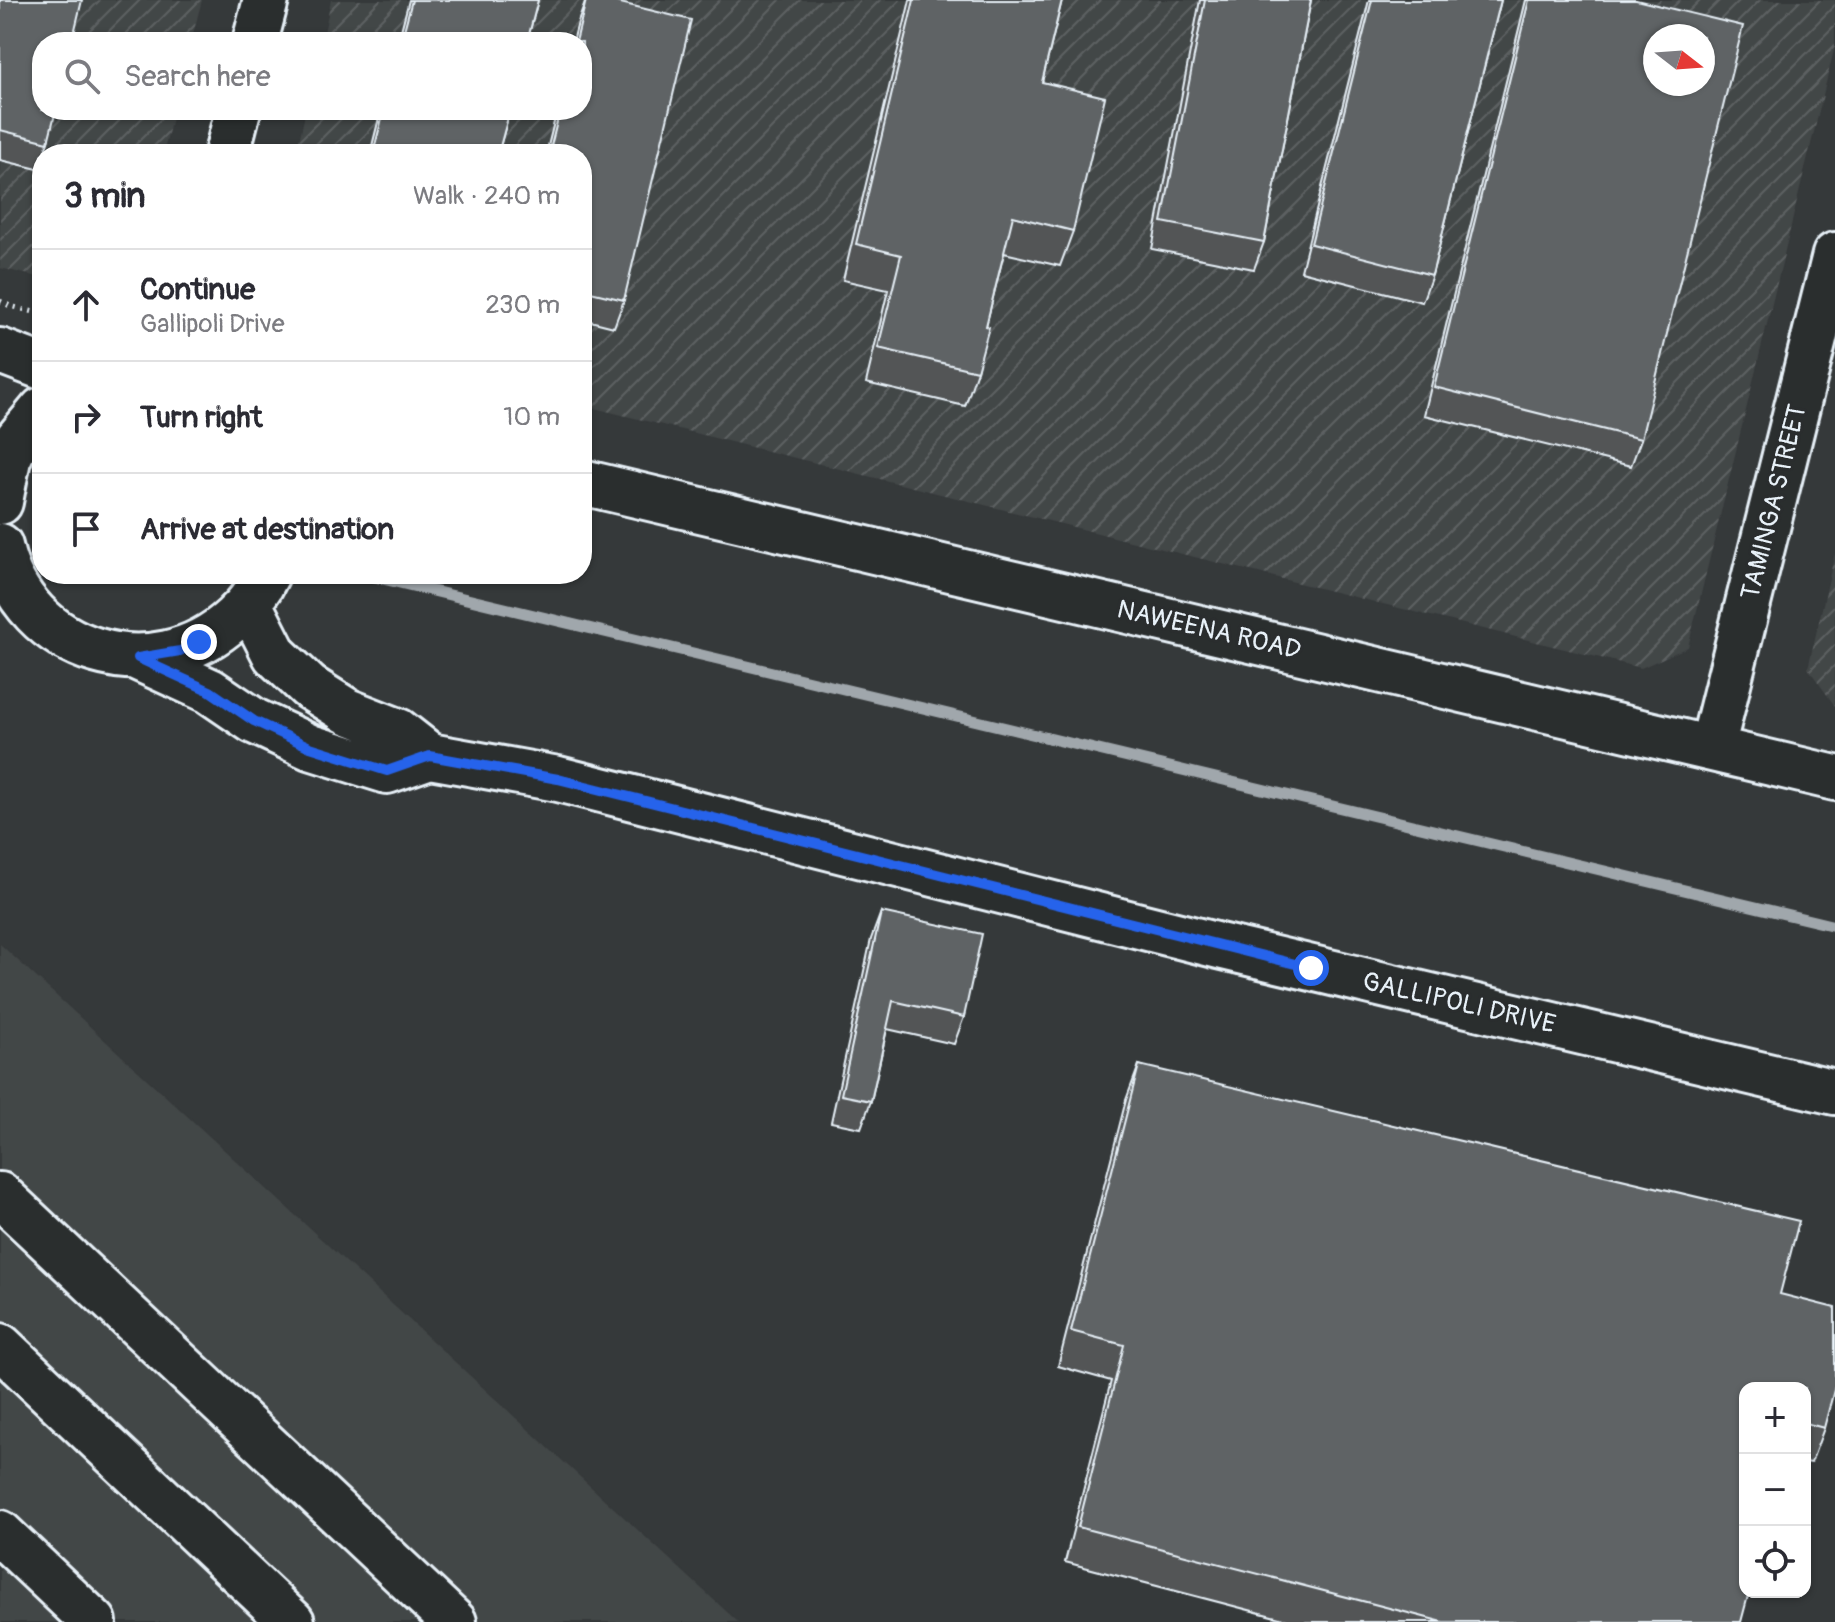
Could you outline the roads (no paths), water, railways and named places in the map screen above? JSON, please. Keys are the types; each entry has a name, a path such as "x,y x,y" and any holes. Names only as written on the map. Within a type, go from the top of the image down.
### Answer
{"street":[{"path":"258,32 266,0"},
{"path":"230,144 236,120"},
{"name":"TAMINGA STREET","path":"1712,748 1835,255"},
{"path":"0,351 32,363"},
{"path":"0,502 4,453 32,422"},
{"name":"NAWEENA ROAD","path":"592,484 1835,778"},
{"path":"0,546 5,567 26,604 58,633 96,652 138,658 180,651 218,632 258,589"},
{"name":"GALLIPOLI DRIVE","path":"258,589 275,655 309,687 347,711 398,731 430,756 558,779 1234,950 1835,1092"},
{"name":"GALLIPOLI DRIVE","path":"138,658 210,691 254,721 310,747 387,771 430,756"},
{"path":"0,1195 454,1622"},
{"path":"0,1346 292,1622"},
{"path":"0,1533 94,1622"}],"waterway":[{"path":"404,584 1835,926"}]}
